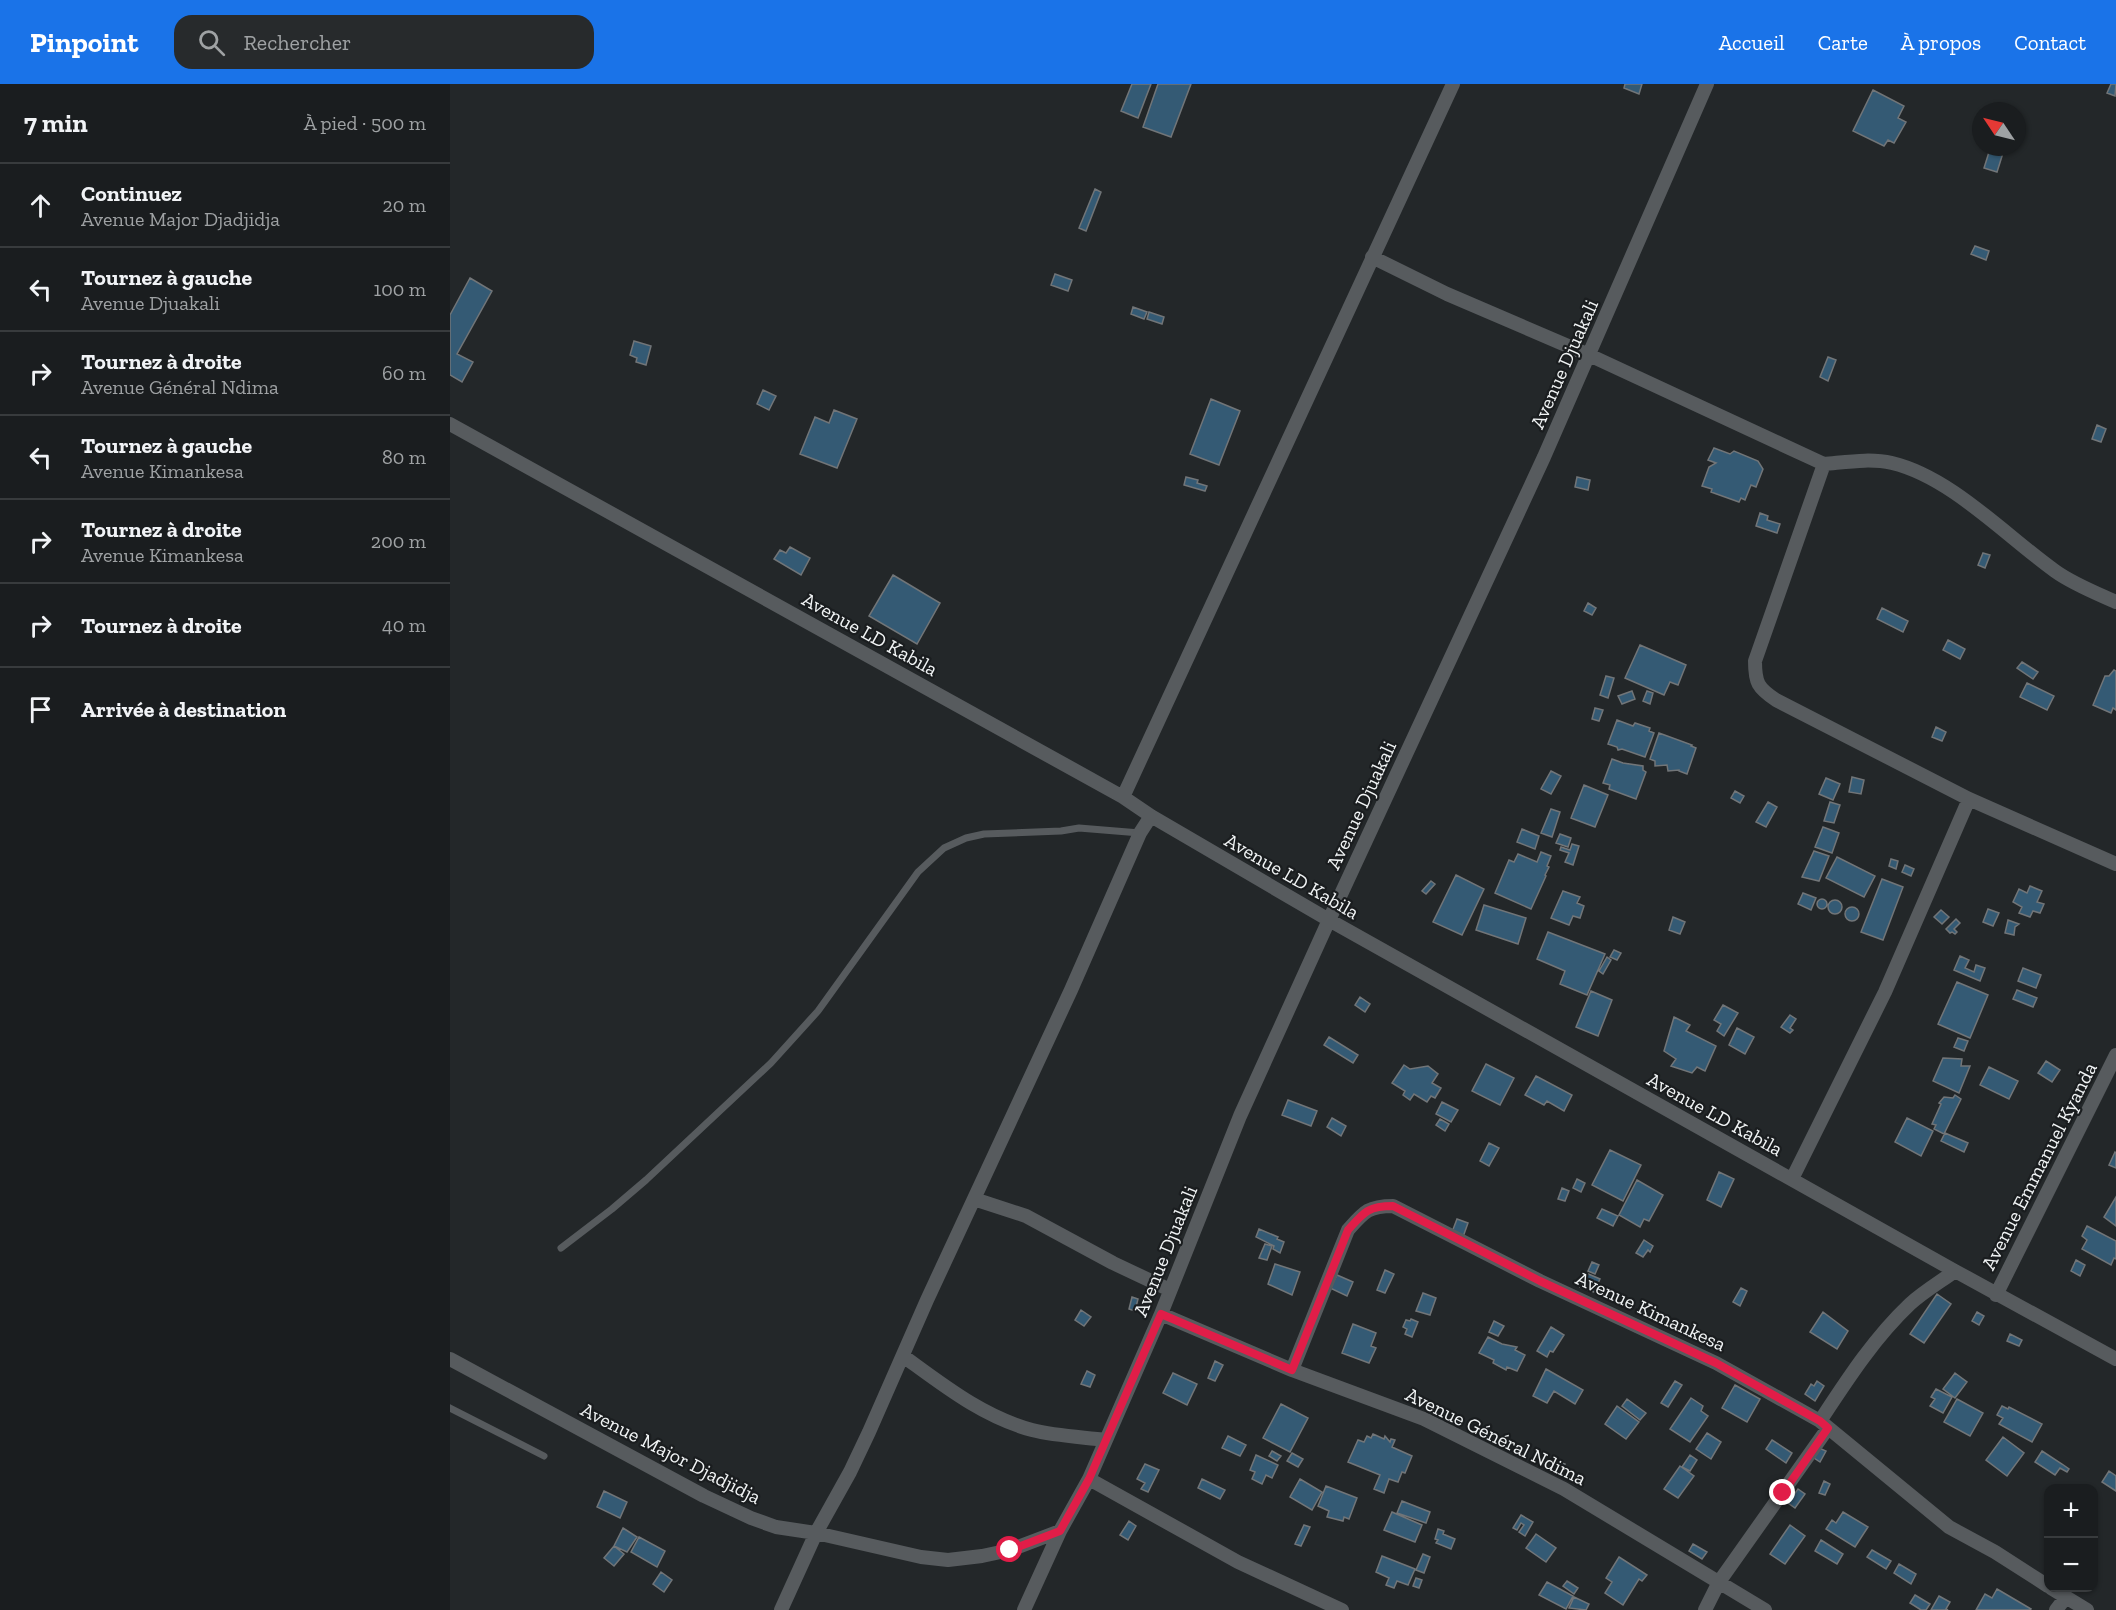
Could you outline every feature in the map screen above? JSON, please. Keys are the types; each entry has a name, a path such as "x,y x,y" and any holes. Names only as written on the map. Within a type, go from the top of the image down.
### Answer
{"street":[{"path":"1123,797 1453,84"},
{"name":"Avenue Djuakali","path":"1024,1610 1060,1531 1089,1479 1161,1314 1240,1116 1589,355 1707,84"},
{"path":"1372,257 1447,294 1589,355 1824,464 1871,460 1893,463 1930,477 1988,516 2022,547 2058,573 2116,602"},
{"name":"Avenue LD Kabila","path":"450,424 1123,797 1151,816 1329,920 1996,1295 2116,1359"},
{"path":"1824,464 1755,661 1755,680 1763,691 1776,700 1969,799 2116,864"},
{"path":"1792,1179 1885,992 1969,799"},
{"path":"781,1610 816,1533 850,1472 1071,990 1140,833 1151,816"},
{"name":"Avenue Emmanuel Kyanda","path":"1996,1295 2116,1055"},
{"path":"974,1199 1026,1216 1113,1263 1170,1290"},
{"name":"Avenue Kimankesa","path":"1292,1370 1348,1230 1364,1211 1377,1206 1393,1206 1540,1281 1716,1363 1824,1424 1949,1527 1995,1552 2044,1583"},
{"path":"1705,1610 1719,1582 1824,1424 1864,1357 1912,1303 1955,1271"},
{"name":"Avenue Général Ndima","path":"1161,1314 1292,1370 1424,1419 1564,1489 1765,1610"},
{"path":"903,1356 956,1395 992,1415 1033,1430 1106,1440"},
{"name":"Avenue Major Djadjidja","path":"450,1359 704,1496 751,1518 777,1527 816,1533 921,1557 948,1560 1010,1550 1060,1531"},
{"path":"1089,1479 1238,1562 1342,1610"},
{"name":"Avenue Kimankesa","path":"2058,1592 2087,1610"},
{"path":"2056,1610 2066,1597"}],"lane":[{"path":"561,1248 637,1188 771,1063 818,1011 918,872 945,848 966,838 984,834 1061,831 1079,828 1140,833"},
{"path":"450,1408 544,1456"}],"building":[{"path":"1132,84 1151,84 1138,118 1121,111"},
{"path":"1158,84 1191,84 1171,137 1143,127"},
{"path":"1625,84 1642,84 1639,94 1624,88"},
{"path":"2111,84 2116,84 2115,96 2107,93"},
{"path":"1873,90 1904,106 1898,118 1906,122 1894,143 1888,140 1884,146 1853,131"},
{"path":"1988,156 2002,156 1997,172 1984,168"},
{"path":"1095,189 1101,192 1086,231 1079,228"},
{"path":"1975,246 1989,251 1986,260 1971,254"},
{"path":"1055,274 1072,280 1068,291 1051,285"},
{"path":"470,278 492,291 457,354 473,362 462,382 450,375 450,315"},
{"path":"1133,307 1147,312 1144,319 1131,314"},
{"path":"1149,312 1164,317 1162,324 1147,319"},
{"path":"634,341 651,346 646,365 636,362 637,358 630,355"},
{"path":"1828,357 1836,360 1828,381 1820,377"},
{"path":"763,390 776,396 769,410 757,404"},
{"path":"1211,399 1240,411 1219,465 1190,454"},
{"path":"834,410 857,419 837,468 800,454 815,417 829,423"},
{"path":"2097,425 2106,429 2101,442 2092,439"},
{"path":"1714,448 1730,454 1734,451 1758,461 1763,469 1756,487 1751,485 1745,500 1741,498 1739,502 1711,492 1712,489 1702,486 1709,467 1716,463 1708,460"},
{"path":"1186,477 1198,480 1197,483 1207,486 1205,491 1184,485"},
{"path":"1577,477 1590,480 1588,490 1575,487"},
{"path":"1760,513 1768,516 1767,520 1780,524 1777,533 1756,526"},
{"path":"790,547 810,558 801,575 774,559 780,550 786,553"},
{"path":"1983,553 1990,555 1985,568 1978,565"},
{"path":"893,575 940,603 917,644 869,616"},
{"path":"1588,603 1596,608 1592,615 1584,611"},
{"path":"1882,608 1908,621 1903,632 1877,619"},
{"path":"1948,640 1965,649 1960,659 1943,650"},
{"path":"1640,645 1686,665 1678,685 1670,682 1664,695 1625,678"},
{"path":"2022,662 2038,672 2033,679 2017,668"},
{"path":"2114,670 2116,671 2116,710 2113,708 2111,713 2093,705 2105,676 2109,676"},
{"path":"1606,676 1614,678 1608,698 1600,695"},
{"path":"2027,683 2054,696 2047,710 2020,697"},
{"path":"1632,691 1635,699 1622,704 1618,696"},
{"path":"1647,691 1653,693 1650,704 1643,701"},
{"path":"1595,708 1603,710 1599,721 1592,719"},
{"path":"1617,720 1633,726 1635,723 1650,728 1649,731 1654,733 1645,757 1622,749 1618,750 1617,747 1608,744"},
{"path":"1936,727 1946,732 1942,741 1932,737"},
{"path":"1659,733 1696,748 1687,774 1679,770 1668,771 1667,765 1655,766 1655,761 1650,759"},
{"path":"1612,759 1643,766 1646,772 1636,799 1609,789 1610,785 1603,783"},
{"path":"1551,771 1561,776 1551,794 1541,789"},
{"path":"1852,777 1864,780 1861,794 1849,792"},
{"path":"1826,778 1840,784 1833,800 1819,794"},
{"path":"1584,785 1608,795 1595,827 1571,818"},
{"path":"1735,791 1744,796 1740,803 1731,798"},
{"path":"1768,802 1777,807 1766,827 1756,822"},
{"path":"1830,802 1840,805 1834,823 1824,821"},
{"path":"1551,809 1560,812 1552,837 1541,833"},
{"path":"1823,827 1839,833 1832,853 1815,847"},
{"path":"1522,829 1539,836 1535,849 1517,842"},
{"path":"1560,834 1571,838 1568,847 1556,843"},
{"path":"1572,844 1579,846 1573,865 1565,862 1569,853 1560,850 1561,847 1570,850"},
{"path":"1814,851 1829,856 1819,881 1802,877"},
{"path":"1541,852 1551,856 1546,876 1531,909 1495,893 1509,860 1514,862 1518,854 1537,862"},
{"path":"1837,857 1875,876 1864,897 1826,878"},
{"path":"1891,859 1898,861 1896,869 1889,866"},
{"path":"1905,865 1914,869 1911,876 1902,872"},
{"path":"1456,875 1484,889 1462,935 1433,922"},
{"path":"1882,879 1903,887 1883,940 1861,932"},
{"path":"1431,881 1435,884 1426,894 1422,891"},
{"path":"2030,886 2042,891 2037,902 2044,904 2040,913 2033,911 2030,917 2019,913 2022,907 2013,902 2019,889 2027,893"},
{"path":"1563,891 1580,897 1577,903 1584,906 1580,918 1573,916 1569,925 1551,918"},
{"path":"1803,893 1816,898 1811,910 1798,904"},
{"path":"1822,899 1827,904 1822,909 1817,904"},
{"path":"1835,900 1840,902 1842,907 1840,912 1835,914 1830,912 1828,907 1830,902"},
{"path":"1484,905 1526,918 1518,944 1476,930"},
{"path":"1852,907 1857,909 1859,914 1857,919 1852,921 1847,919 1845,914 1847,909"},
{"path":"1988,909 1999,913 1993,926 1983,922"},
{"path":"1941,910 1949,917 1942,924 1934,917"},
{"path":"1673,917 1685,922 1680,934 1669,930"},
{"path":"1956,919 1960,923 1954,929 1957,932 1950,933 1946,929"},
{"path":"2008,920 2019,924 2015,927 2014,935 2005,933"},
{"path":"1548,932 1605,954 1587,995 1560,984 1565,971 1537,959"},
{"path":"1614,950 1621,953 1617,960 1610,957"},
{"path":"1960,956 1969,960 1965,968 1974,972 1976,965 1985,968 1980,981 1954,970"},
{"path":"1607,957 1611,960 1603,974 1599,971"},
{"path":"2023,968 2041,975 2036,988 2018,981"},
{"path":"1957,982 1988,995 1970,1038 1938,1024"},
{"path":"2017,990 2037,998 2033,1007 2013,999"},
{"path":"1591,991 1612,1000 1598,1036 1576,1027"},
{"path":"1360,997 1370,1004 1365,1012 1355,1005"},
{"path":"1723,1005 1738,1013 1724,1036 1717,1031 1721,1024 1714,1020"},
{"path":"1790,1015 1796,1019 1790,1028 1793,1030 1790,1033 1781,1027"},
{"path":"1674,1017 1690,1025 1686,1031 1716,1046 1705,1071 1697,1067 1692,1073 1671,1066 1676,1059 1664,1051"},
{"path":"1737,1028 1754,1037 1745,1054 1729,1045"},
{"path":"1329,1037 1358,1055 1353,1063 1324,1045"},
{"path":"1958,1038 1968,1041 1964,1051 1954,1047"},
{"path":"1943,1058 1962,1059 1961,1066 1970,1066 1959,1093 1933,1081"},
{"path":"2046,1061 2060,1070 2052,1082 2038,1073"},
{"path":"1486,1064 1514,1078 1500,1105 1472,1091"},
{"path":"1404,1065 1410,1069 1428,1066 1438,1074 1432,1083 1441,1088 1435,1098 1431,1096 1427,1102 1414,1094 1410,1100 1403,1095 1405,1091 1392,1083"},
{"path":"1989,1067 2018,1081 2009,1099 1980,1085"},
{"path":"1536,1076 1572,1095 1564,1111 1547,1101 1544,1105 1525,1095"},
{"path":"1955,1095 1961,1099 1944,1134 1934,1129 1936,1125 1932,1124 1941,1104 1939,1103 1944,1097 1953,1098"},
{"path":"1288,1100 1317,1111 1311,1126 1282,1115"},
{"path":"1442,1102 1458,1110 1451,1122 1436,1114"},
{"path":"1332,1118 1346,1126 1341,1136 1327,1127"},
{"path":"1907,1118 1933,1131 1921,1156 1895,1142"},
{"path":"1440,1119 1449,1124 1445,1131 1436,1125"},
{"path":"1945,1133 1968,1143 1964,1152 1941,1141"},
{"path":"1489,1143 1499,1148 1489,1166 1480,1161"},
{"path":"1610,1150 1641,1165 1623,1201 1592,1185"},
{"path":"2116,1153 2116,1168 2109,1165"},
{"path":"1719,1172 1734,1179 1721,1207 1707,1200"},
{"path":"1577,1179 1585,1183 1581,1192 1573,1188"},
{"path":"1637,1180 1663,1195 1649,1221 1644,1219 1640,1227 1619,1215"},
{"path":"1562,1188 1569,1191 1565,1201 1558,1199"},
{"path":"2116,1197 2116,1226 2104,1217"},
{"path":"1602,1209 1618,1216 1613,1226 1597,1218"},
{"path":"1457,1219 1468,1223 1463,1237 1452,1232"},
{"path":"2087,1226 2116,1241 2116,1259 2114,1258 2111,1265 2082,1249 2087,1240 2082,1236"},
{"path":"1259,1229 1284,1242 1280,1253 1273,1249 1274,1246 1256,1237"},
{"path":"1644,1240 1653,1246 1650,1252 1648,1250 1643,1257 1636,1253"},
{"path":"1265,1244 1272,1246 1267,1260 1259,1258"},
{"path":"2076,1260 2085,1265 2080,1276 2071,1271"},
{"path":"1592,1262 1599,1265 1595,1274 1588,1271"},
{"path":"1275,1264 1300,1272 1292,1295 1268,1284"},
{"path":"1385,1270 1394,1274 1385,1293 1377,1290"},
{"path":"1586,1273 1600,1279 1594,1292 1580,1287"},
{"path":"1337,1275 1353,1282 1347,1296 1330,1288"},
{"path":"1741,1288 1747,1291 1740,1306 1733,1302"},
{"path":"1423,1293 1436,1298 1430,1315 1416,1311"},
{"path":"1937,1294 1951,1304 1924,1343 1910,1334"},
{"path":"1132,1297 1138,1299 1135,1311 1129,1309"},
{"path":"1081,1310 1091,1317 1084,1326 1075,1320"},
{"path":"1823,1312 1848,1331 1837,1349 1810,1332"},
{"path":"1977,1312 1984,1316 1979,1325 1972,1321"},
{"path":"1411,1319 1418,1322 1412,1337 1405,1334 1407,1329 1403,1327 1406,1320"},
{"path":"1494,1321 1504,1326 1498,1336 1489,1332"},
{"path":"1353,1324 1376,1333 1371,1346 1376,1348 1369,1363 1342,1353"},
{"path":"1551,1327 1564,1335 1547,1357 1537,1351"},
{"path":"2010,1334 2022,1340 2019,1346 2007,1341"},
{"path":"1488,1337 1502,1344 1517,1347 1515,1350 1525,1355 1517,1371 1507,1367 1506,1370 1493,1363 1494,1360 1479,1353"},
{"path":"1215,1361 1223,1365 1215,1381 1208,1378"},
{"path":"1546,1369 1583,1390 1575,1404 1554,1391 1547,1403 1533,1396"},
{"path":"1087,1371 1095,1375 1090,1387 1081,1384"},
{"path":"1173,1373 1197,1384 1187,1405 1163,1393"},
{"path":"1955,1373 1967,1382 1955,1398 1943,1389"},
{"path":"1675,1381 1682,1385 1668,1407 1661,1403"},
{"path":"1817,1381 1824,1386 1815,1401 1805,1394 1811,1384 1814,1386"},
{"path":"1735,1385 1760,1399 1747,1422 1722,1408"},
{"path":"1936,1389 1952,1397 1943,1413 1930,1406 1935,1399 1931,1397"},
{"path":"1691,1398 1703,1406 1701,1411 1708,1416 1690,1442 1670,1429"},
{"path":"1627,1399 1646,1413 1640,1420 1622,1406"},
{"path":"1957,1399 1983,1413 1970,1436 1944,1422"},
{"path":"1281,1404 1308,1418 1290,1452 1263,1438"},
{"path":"1617,1406 1639,1422 1626,1439 1605,1424"},
{"path":"2002,1406 2008,1409 2009,1407 2042,1424 2032,1442 1999,1424 2003,1418 1997,1415"},
{"path":"1707,1433 1721,1442 1711,1459 1696,1449"},
{"path":"1373,1434 1384,1439 1385,1436 1390,1442 1391,1439 1395,1440 1392,1447 1412,1456 1405,1473 1402,1472 1398,1482 1389,1479 1384,1493 1374,1489 1380,1475 1348,1462 1358,1440 1364,1442 1367,1436 1371,1438"},
{"path":"1228,1436 1246,1445 1240,1456 1222,1448"},
{"path":"2003,1437 2024,1453 2007,1476 1986,1460"},
{"path":"1772,1440 1792,1453 1786,1463 1766,1449"},
{"path":"1819,1448 1826,1451 1820,1462 1814,1458"},
{"path":"1272,1451 1281,1456 1277,1461 1269,1456"},
{"path":"2042,1451 2069,1469 2067,1472 2060,1468 2055,1475 2035,1462"},
{"path":"1292,1453 1303,1459 1298,1467 1287,1461"},
{"path":"1256,1455 1278,1465 1272,1478 1266,1475 1262,1484 1252,1479 1255,1472 1250,1470"},
{"path":"1690,1455 1697,1460 1690,1471 1682,1467"},
{"path":"1556,1460 1565,1464 1561,1472 1552,1467"},
{"path":"1145,1464 1159,1470 1148,1492 1141,1489 1145,1483 1137,1479"},
{"path":"1680,1466 1694,1476 1678,1498 1664,1489"},
{"path":"2109,1471 2116,1476 2116,1491 2102,1482"},
{"path":"1202,1479 1225,1490 1220,1499 1198,1488"},
{"path":"1300,1479 1322,1492 1312,1510 1290,1497"},
{"path":"1824,1481 1830,1484 1825,1495 1819,1493"},
{"path":"1326,1486 1357,1498 1349,1519 1344,1517 1343,1521 1327,1517 1329,1511 1318,1506"},
{"path":"1798,1489 1805,1494 1795,1508 1788,1503"},
{"path":"604,1491 627,1502 620,1518 597,1507"},
{"path":"1402,1501 1430,1512 1426,1523 1397,1513"},
{"path":"1392,1512 1422,1525 1415,1542 1384,1530"},
{"path":"1843,1512 1868,1527 1855,1547 1826,1529 1832,1520 1836,1523"},
{"path":"1521,1515 1533,1522 1525,1536 1519,1532 1524,1525 1521,1523 1517,1530 1513,1528"},
{"path":"1129,1521 1136,1526 1128,1540 1120,1535"},
{"path":"1304,1525 1310,1527 1301,1546 1295,1544"},
{"path":"1790,1525 1805,1536 1785,1564 1770,1554"},
{"path":"623,1528 637,1537 627,1552 614,1546"},
{"path":"1438,1529 1455,1539 1451,1549 1436,1543"},
{"path":"1536,1534 1556,1548 1546,1562 1526,1548"},
{"path":"639,1537 665,1551 657,1567 631,1552"},
{"path":"1821,1540 1843,1554 1837,1564 1815,1551"},
{"path":"1693,1544 1707,1552 1702,1559 1689,1551"},
{"path":"614,1546 624,1554 614,1566 604,1558"},
{"path":"1872,1550 1891,1561 1886,1569 1867,1557"},
{"path":"1423,1554 1430,1557 1424,1573 1416,1570"},
{"path":"1382,1556 1415,1569 1408,1585 1397,1581 1394,1588 1386,1585 1389,1578 1376,1572"},
{"path":"1619,1557 1647,1575 1642,1581 1639,1579 1623,1605 1605,1593 1612,1582 1606,1578"},
{"path":"1899,1564 1916,1574 1911,1584 1894,1573"},
{"path":"661,1572 672,1580 664,1592 653,1584"},
{"path":"1416,1578 1422,1580 1419,1588 1413,1586"},
{"path":"1567,1581 1578,1588 1574,1594 1563,1586"},
{"path":"1547,1582 1573,1596 1566,1609 1539,1595"},
{"path":"1997,1589 2031,1609 1976,1610 1985,1594 1992,1598"},
{"path":"1915,1595 1930,1604 1926,1610 1921,1610 1910,1603"},
{"path":"1939,1596 1950,1602 1946,1609 1948,1610 1931,1610"},
{"path":"1574,1597 1589,1604 1586,1610 1569,1608"}],"route":[{"path":"1010,1550 1060,1531 1089,1479 1161,1314 1292,1370 1348,1230 1364,1211 1377,1206 1393,1206 1480,1252 1716,1363 1820,1421 1828,1428 1783,1493"}]}
